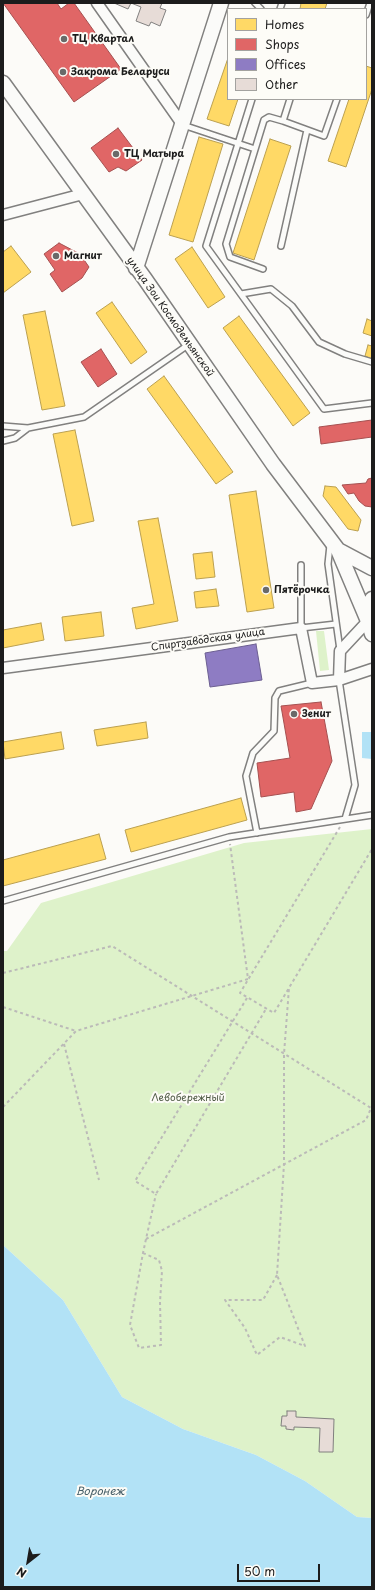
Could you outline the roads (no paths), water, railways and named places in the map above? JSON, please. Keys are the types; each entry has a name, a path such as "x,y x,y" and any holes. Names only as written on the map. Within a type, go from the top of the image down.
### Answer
{"main road":[{"path":"136,268 221,3"},
{"name":"улица Зои Космодемьянской","path":"3,83 136,268 272,464 334,545 370,627"},
{"name":"улица Зои Космодемьянской","path":"334,545 372,568"},
{"path":"370,627 368,612 372,599"}],"street":[{"path":"97,3 182,124"},
{"path":"3,215 83,194"},
{"path":"339,680 340,651 370,627"},
{"path":"301,628 312,683 339,680 372,669"},
{"name":"Спиртзаводская улица","path":"3,668 301,628"}],"lane":[{"path":"252,100 206,246 324,409 372,403"},
{"path":"283,121 290,100"},
{"path":"263,269 230,257 226,244 264,120 269,117 324,136 337,100"},
{"path":"182,124 255,149"},
{"path":"281,246 307,130"},
{"path":"241,294 271,289 292,306 319,342 345,354 372,362"},
{"path":"3,426 28,428 84,418 189,344"},
{"path":"3,441 15,438 28,428"},
{"path":"334,545 328,564 340,651"},
{"path":"301,565 301,628 336,624"},
{"path":"339,680 355,785 345,819"},
{"path":"257,832 246,776 253,753 274,731 275,698 279,691 312,683"},
{"path":"3,901 229,837 372,815"}],"water":[{"path":"362,732 372,732 372,759 362,758"},
{"name":"Воронеж","path":"3,1245 63,1300 122,1397 183,1429 256,1455 305,1481 357,1517 372,1518 372,1587 3,1587"}],"place":[{"name":"ТЦ Квартал","path":"64,39"},
{"name":"Закрома Беларуси","path":"63,72"},
{"name":"ТЦ Матыра","path":"116,154"},
{"name":"Магнит","path":"56,256"},
{"name":"Пятёрочка","path":"266,590"},
{"name":"Зенит","path":"294,714"}],"park label":[{"name":"Левобережный","path":"188,1098"}]}
